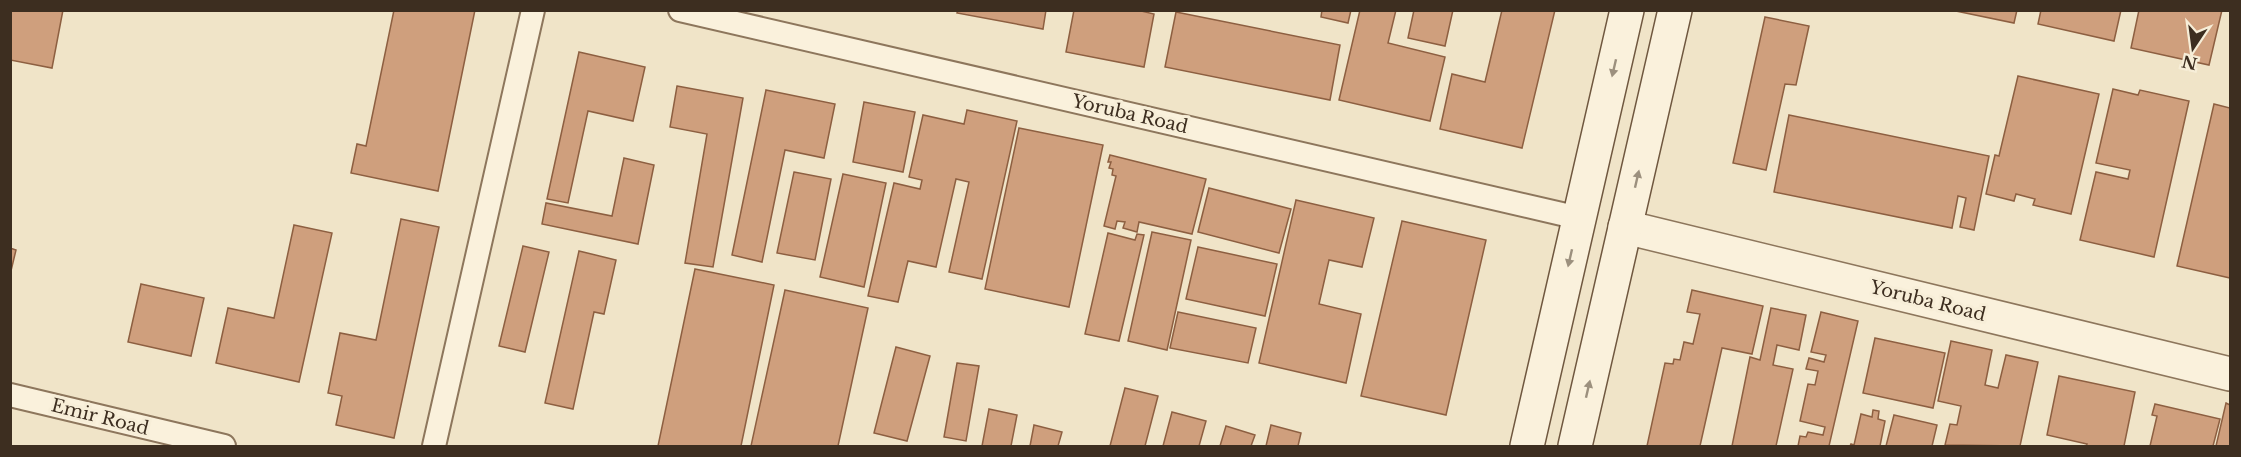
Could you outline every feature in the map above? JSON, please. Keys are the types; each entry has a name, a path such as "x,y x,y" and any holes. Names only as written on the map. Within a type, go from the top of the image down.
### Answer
{"main road":[{"path":"1527,447 1627,10"},
{"path":"1575,447 1676,10"},
{"name":"Yoruba Road","path":"1625,227 2230,374"}],"lane":[{"path":"434,447 533,10"},
{"name":"Yoruba Road","path":"680,10 1579,218"},
{"name":"Emir Road","path":"10,395 224,447"}],"building":[{"path":"10,10 63,10 52,68 10,60"},
{"path":"394,10 475,10 438,191 351,173 357,144 366,146"},
{"path":"958,10 1046,10 1043,29 957,13"},
{"path":"1074,10 1137,10 1154,14 1144,67 1066,52"},
{"path":"1322,10 1351,10 1348,23 1321,17"},
{"path":"1360,10 1396,10 1388,43 1445,57 1430,121 1339,100"},
{"path":"1414,10 1453,10 1445,46 1408,38"},
{"path":"1502,10 1555,10 1522,148 1440,129 1452,74 1485,82"},
{"path":"1951,10 2017,10 2014,23"},
{"path":"2041,10 2121,10 2114,41 2038,24"},
{"path":"2139,10 2222,10 2209,65 2131,48"},
{"path":"1176,12 1340,45 1330,100 1165,67"},
{"path":"1765,17 1809,26 1796,85 1785,84 1766,170 1733,163"},
{"path":"579,52 645,67 633,121 588,111 568,203 547,199"},
{"path":"2018,76 2099,94 2071,214 2033,205 2035,199 2016,194 2014,201 1986,194 1995,155 1999,156"},
{"path":"677,86 743,98 713,267 685,263 707,134 670,127"},
{"path":"2113,89 2138,95 2140,90 2189,101 2154,257 2080,240 2096,172 2128,179 2130,170 2096,163"},
{"path":"766,90 835,104 824,158 785,150 762,262 732,255"},
{"path":"864,102 915,112 903,172 853,162"},
{"path":"2214,104 2230,108 2230,278 2177,266"},
{"path":"967,110 1017,121 982,279 949,272 969,182 956,179 936,267 908,261 898,302 868,296 894,183 920,189 922,180 909,177 923,115 964,124"},
{"path":"1789,115 1989,156 1974,230 1960,227 1966,198 1958,196 1952,228 1774,192"},
{"path":"1019,128 1103,145 1069,307 985,289"},
{"path":"1110,155 1206,179 1192,234 1139,222 1137,232 1123,228 1125,222 1117,221 1115,229 1104,226 1116,176 1112,175 1113,169 1109,168"},
{"path":"624,158 654,165 638,244 542,224 546,203 612,216"},
{"path":"794,172 831,179 815,260 777,253"},
{"path":"843,174 886,183 864,287 820,277"},
{"path":"1209,188 1291,209 1279,253 1198,232"},
{"path":"1296,200 1374,218 1362,267 1329,260 1319,304 1361,314 1346,383 1259,363"},
{"path":"401,219 439,227 394,438 336,425 342,396 328,393 340,333 376,340"},
{"path":"1402,221 1486,240 1446,415 1361,396"},
{"path":"294,225 332,233 299,382 216,363 228,308 274,318"},
{"path":"1152,232 1191,240 1167,350 1128,341"},
{"path":"1108,233 1135,240 1137,234 1144,235 1119,341 1085,334"},
{"path":"523,246 549,252 525,352 499,346"},
{"path":"1198,247 1277,264 1265,316 1186,299"},
{"path":"10,248 16,250 10,275"},
{"path":"579,251 616,260 604,314 594,312 573,409 545,403"},
{"path":"695,269 774,285 741,446 658,446"},
{"path":"141,284 204,298 191,356 128,342"},
{"path":"785,290 868,308 838,446 751,446"},
{"path":"1692,290 1763,306 1752,354 1722,348 1700,446 1647,446 1665,363 1673,364 1674,359 1680,360 1684,342 1693,344 1700,314 1687,312"},
{"path":"1771,308 1806,315 1799,350 1777,345 1773,365 1793,369 1776,446 1732,446 1750,357 1760,360"},
{"path":"1178,312 1256,328 1248,363 1170,348"},
{"path":"1821,312 1858,321 1829,446 1798,446 1800,436 1806,437 1808,432 1823,435 1825,427 1800,421 1808,384 1815,385 1818,371 1806,369 1809,358 1824,362 1826,355 1811,352"},
{"path":"1875,338 1945,353 1933,408 1863,393"},
{"path":"1951,341 1992,350 1985,385 1998,388 2006,355 2038,362 2020,446 1945,445 1950,424 1957,425 1961,406 1938,401"},
{"path":"896,347 930,356 907,441 874,433"},
{"path":"957,363 979,366 966,441 944,437"},
{"path":"2059,376 2135,392 2124,446 2086,446 2087,444 2047,435"},
{"path":"1125,388 1158,396 1145,446 1110,446"},
{"path":"2226,403 2230,405 2230,446 2216,446"},
{"path":"2155,404 2220,419 2213,446 2150,446 2157,416 2152,415"},
{"path":"989,409 1017,415 1011,446 982,446"},
{"path":"1873,410 1879,411 1878,419 1885,421 1880,446 1850,446 1854,445 1861,414 1872,417"},
{"path":"1172,412 1206,421 1199,446 1163,446"},
{"path":"1894,415 1937,425 1932,446 1886,446"},
{"path":"1034,425 1062,432 1058,446 1030,446"},
{"path":"1271,425 1301,433 1298,446 1266,446"},
{"path":"1226,426 1255,435 1251,446 1220,446"}]}
